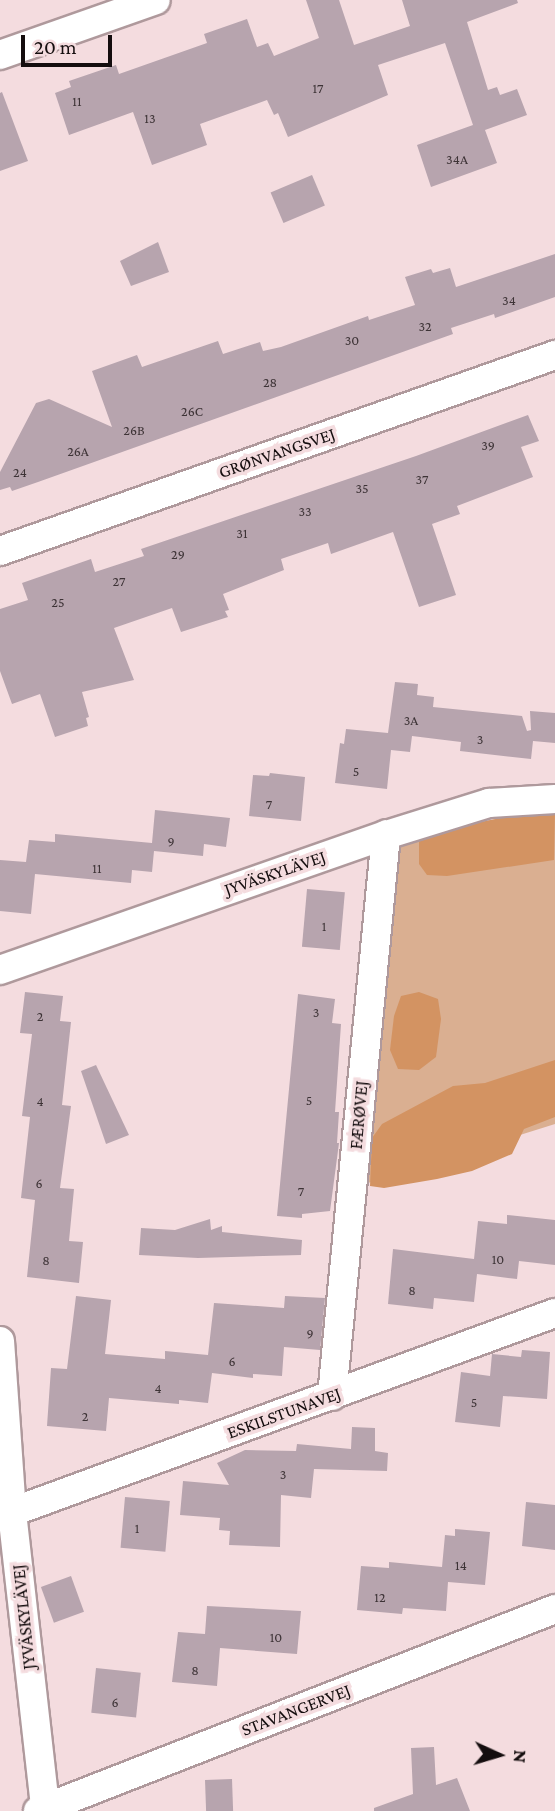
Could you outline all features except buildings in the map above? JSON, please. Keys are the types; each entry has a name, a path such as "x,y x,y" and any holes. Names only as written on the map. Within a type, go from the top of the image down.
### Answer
{"street":[{"path":"0,55 156,0"},
{"name":"GRØNVANGSVEJ","path":"0,551 555,355"},
{"name":"JYVÄSKYLÄVEJ","path":"0,970 386,835 489,803 555,799"},
{"name":"FÆRØVEJ","path":"332,1396 386,835"},
{"name":"ESKILSTUNAVEJ","path":"12,1512 555,1313"},
{"name":"JYVÄSKYLÄVEJ","path":"0,1341 12,1512 41,1810"},
{"name":"STAVANGERVEJ","path":"41,1810 555,1609"}],"shaded area":[{"path":"555,812 555,1124 368,1183 400,845 450,828 511,816"},
{"path":"555,812 554,860 447,876 427,875 419,864 419,838 450,828 511,816"},
{"path":"419,992 438,999 441,1019 436,1057 419,1070 398,1069 390,1050 394,1016 401,996"},
{"path":"555,1060 555,1117 524,1129 512,1154 472,1171 437,1179 384,1188 370,1186 372,1138 382,1124 453,1086 485,1083"}]}
